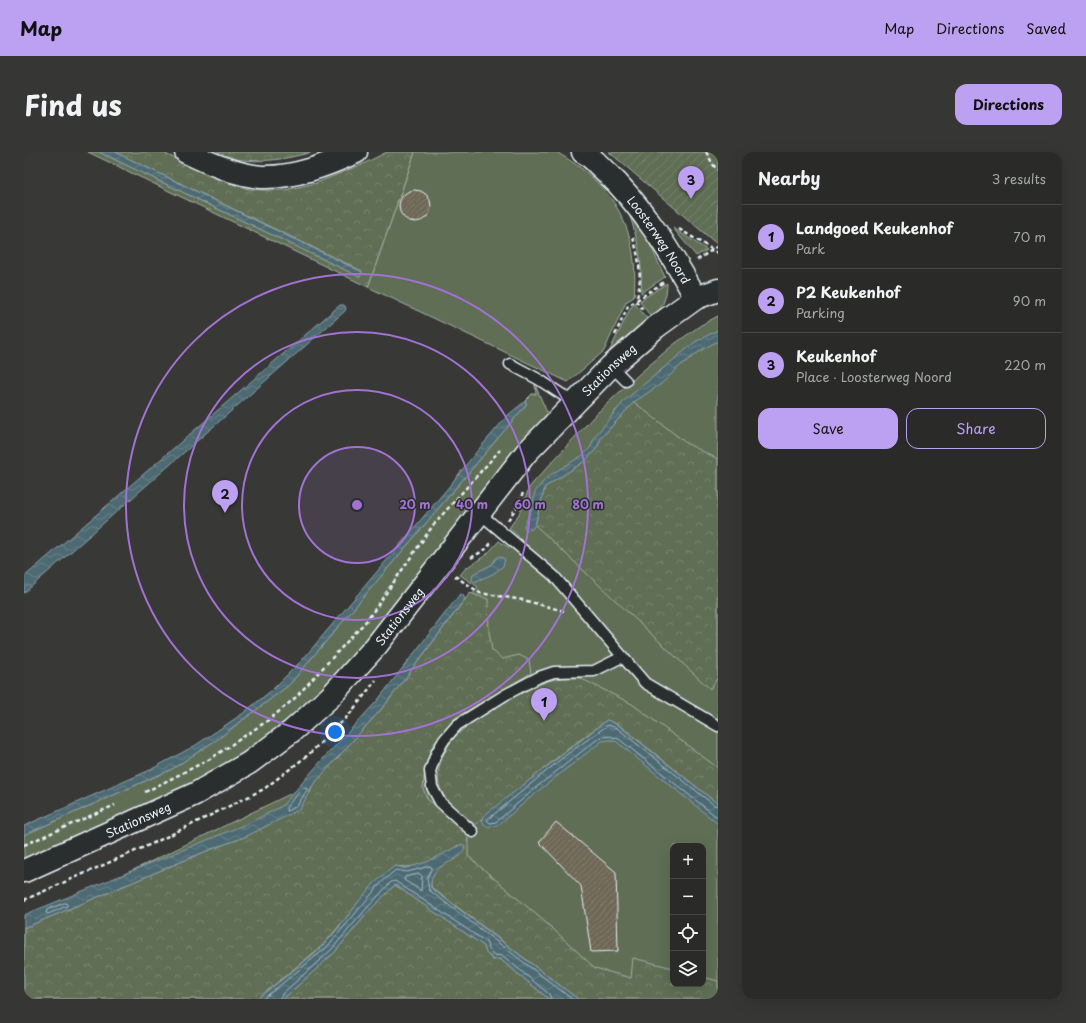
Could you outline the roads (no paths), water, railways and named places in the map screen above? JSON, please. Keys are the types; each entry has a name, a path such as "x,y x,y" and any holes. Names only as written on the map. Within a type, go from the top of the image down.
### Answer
{"main road":[{"path":"186,152 231,171 262,177 293,174 334,162 356,152"},
{"name":"Loosterweg Noord","path":"583,152 619,184 651,226 681,270 696,298"},
{"name":"Stationsweg","path":"24,871 195,794 249,763 292,731 330,697 376,646 478,512 526,453 575,403 619,374 656,327 696,298 718,290"}],"lane":[{"path":"510,364 538,379 575,403"},
{"path":"478,512 554,576 644,683 718,726"},
{"path":"473,832 440,802 432,787 430,771 436,754 444,740 457,726 505,694 539,677 554,672 594,671 622,657"}],"water":[{"path":"99,152 115,152 362,272 360,277"},
{"path":"340,305 344,305 346,308 345,311 24,593 24,577"},
{"path":"718,330 718,341 703,349 681,365 661,384 634,402 601,438 597,448 585,461 545,487 535,525 532,529 526,530 524,526 532,508 535,492 542,483 550,475 583,455 590,448 596,435 625,400 695,342"},
{"path":"526,402 526,405 289,685 219,738 172,769 24,835 24,826 150,770 196,745 242,714 272,690 303,659 508,415"},
{"path":"498,556 505,559 503,566 493,574 474,582 472,580 473,574 491,565"},
{"path":"460,594 463,595 465,599 385,705 313,785 300,809 247,836 209,850 24,928 24,915 251,822 282,806 322,760 377,701"},
{"path":"607,720 618,725 718,804 718,824 617,742 610,740 602,741 542,788 497,826 488,827 483,823 482,817"},
{"path":"462,844 465,846 463,853 440,867 435,872 432,878 431,888 578,999 549,999 500,959 494,960 486,953 484,946 395,885 370,910 334,953 283,999 257,999 323,945 366,893 384,874 395,866 406,868 427,862"}],"place":[{"name":"Keukenhof","path":"691,199"},
{"name":"P2 Keukenhof","path":"225,513"},
{"name":"Landgoed Keukenhof","path":"544,721"}]}
